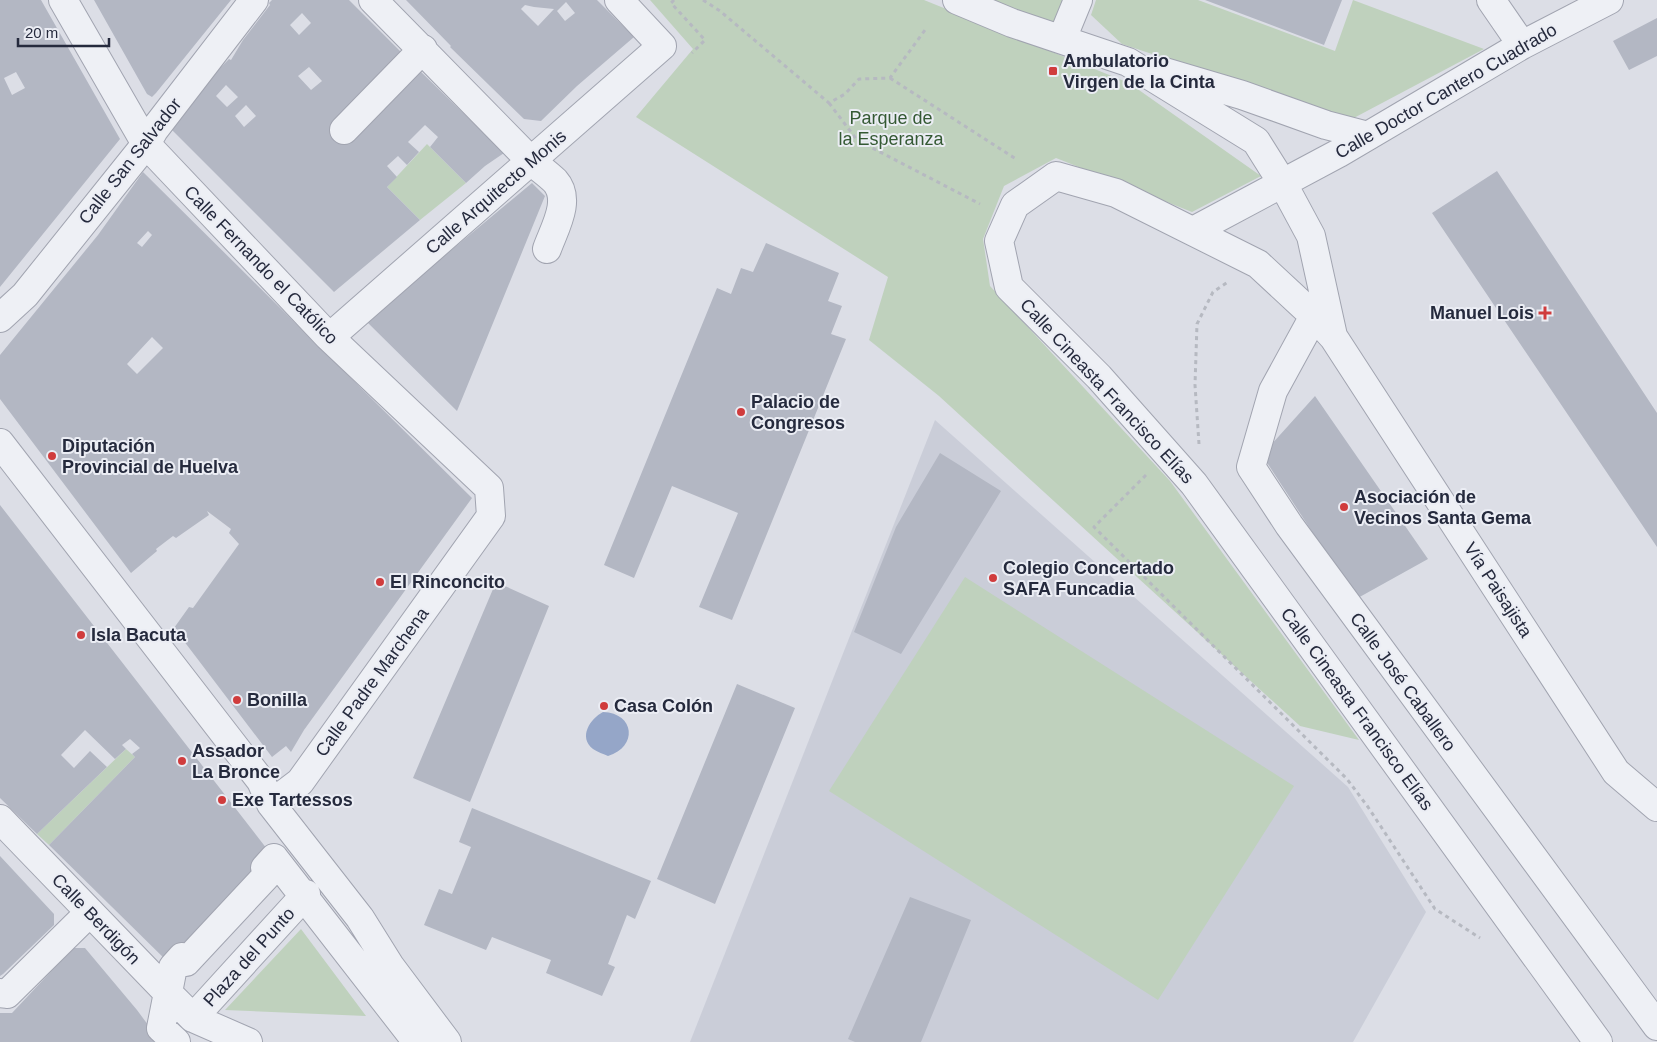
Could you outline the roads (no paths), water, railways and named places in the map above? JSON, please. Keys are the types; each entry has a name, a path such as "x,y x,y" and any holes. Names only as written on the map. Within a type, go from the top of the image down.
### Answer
{"street":[{"name":"Calle Fernando el Católico","path":"63,0 146,144 328,336 488,488 491,501"},
{"name":"Calle San Salvador","path":"0,318 25,295 146,144 154,130 254,0"},
{"path":"373,0 531,161 556,182 563,197 547,249"},
{"name":"Calle Arquitecto Monis","path":"328,336 339,329 662,46 619,0"},
{"path":"957,0 1012,22 1128,62 1242,94 1326,125 1368,136"},
{"path":"1062,40 1078,0"},
{"path":"1491,0 1522,45"},
{"name":"Calle Doctor Cantero Cuadrado","path":"1193,231 1283,184 1368,136 1522,45 1609,0"},
{"path":"344,130 423,49"},
{"path":"1128,62 1256,141 1283,184 1311,236 1334,338"},
{"name":"Calle Cineasta Francisco Elías","path":"1334,338 1314,316 1258,264 1116,193 1056,176 1015,206 999,241 1009,287 1099,377 1194,484 1598,1042"},
{"name":"Calle José Caballero","path":"1314,316 1273,391 1251,467 1289,525 1657,1026"},
{"name":"Vía Paisajista","path":"1334,338 1616,772 1657,807"},
{"path":"0,443 261,782 271,804 360,918 390,966 447,1042"},
{"name":"Calle Padre Marchena","path":"271,804 300,782 491,516 491,501"},
{"name":"Calle Berdigón","path":"0,819 194,1018"},
{"name":"Plaza del Punto","path":"176,1042 161,1028 173,966 182,957 186,962 269,873 265,868 274,858 305,895 417,1042"},
{"name":"Plaza del Punto","path":"248,1042 194,1018 305,895"},
{"path":"0,994 7,994 90,912"}],"water":[{"path":"603,712 622,718 627,724 629,731 624,745 618,752 608,756 593,749 586,739 590,724"}],"place":[{"name":"Ambulatorio Virgen de la Cinta","path":"1053,71"},
{"name":"Manuel Lois","path":"1545,313"},
{"name":"Palacio de Congresos","path":"741,412"},
{"name":"Diputación Provincial de Huelva","path":"52,456"},
{"name":"Asociación de Vecinos Santa Gema","path":"1344,507"},
{"name":"Colegio Concertado SAFA Funcadia","path":"993,578"},
{"name":"El Rinconcito","path":"380,582"},
{"name":"Isla Bacuta","path":"81,635"},
{"name":"Bonilla","path":"237,700"},
{"name":"Casa Colón","path":"604,706"},
{"name":"Assador La Bronce","path":"182,761"},
{"name":"Exe Tartessos","path":"222,800"}],"park label":[{"name":"Parque de la Esperanza","path":"891,128"}]}
